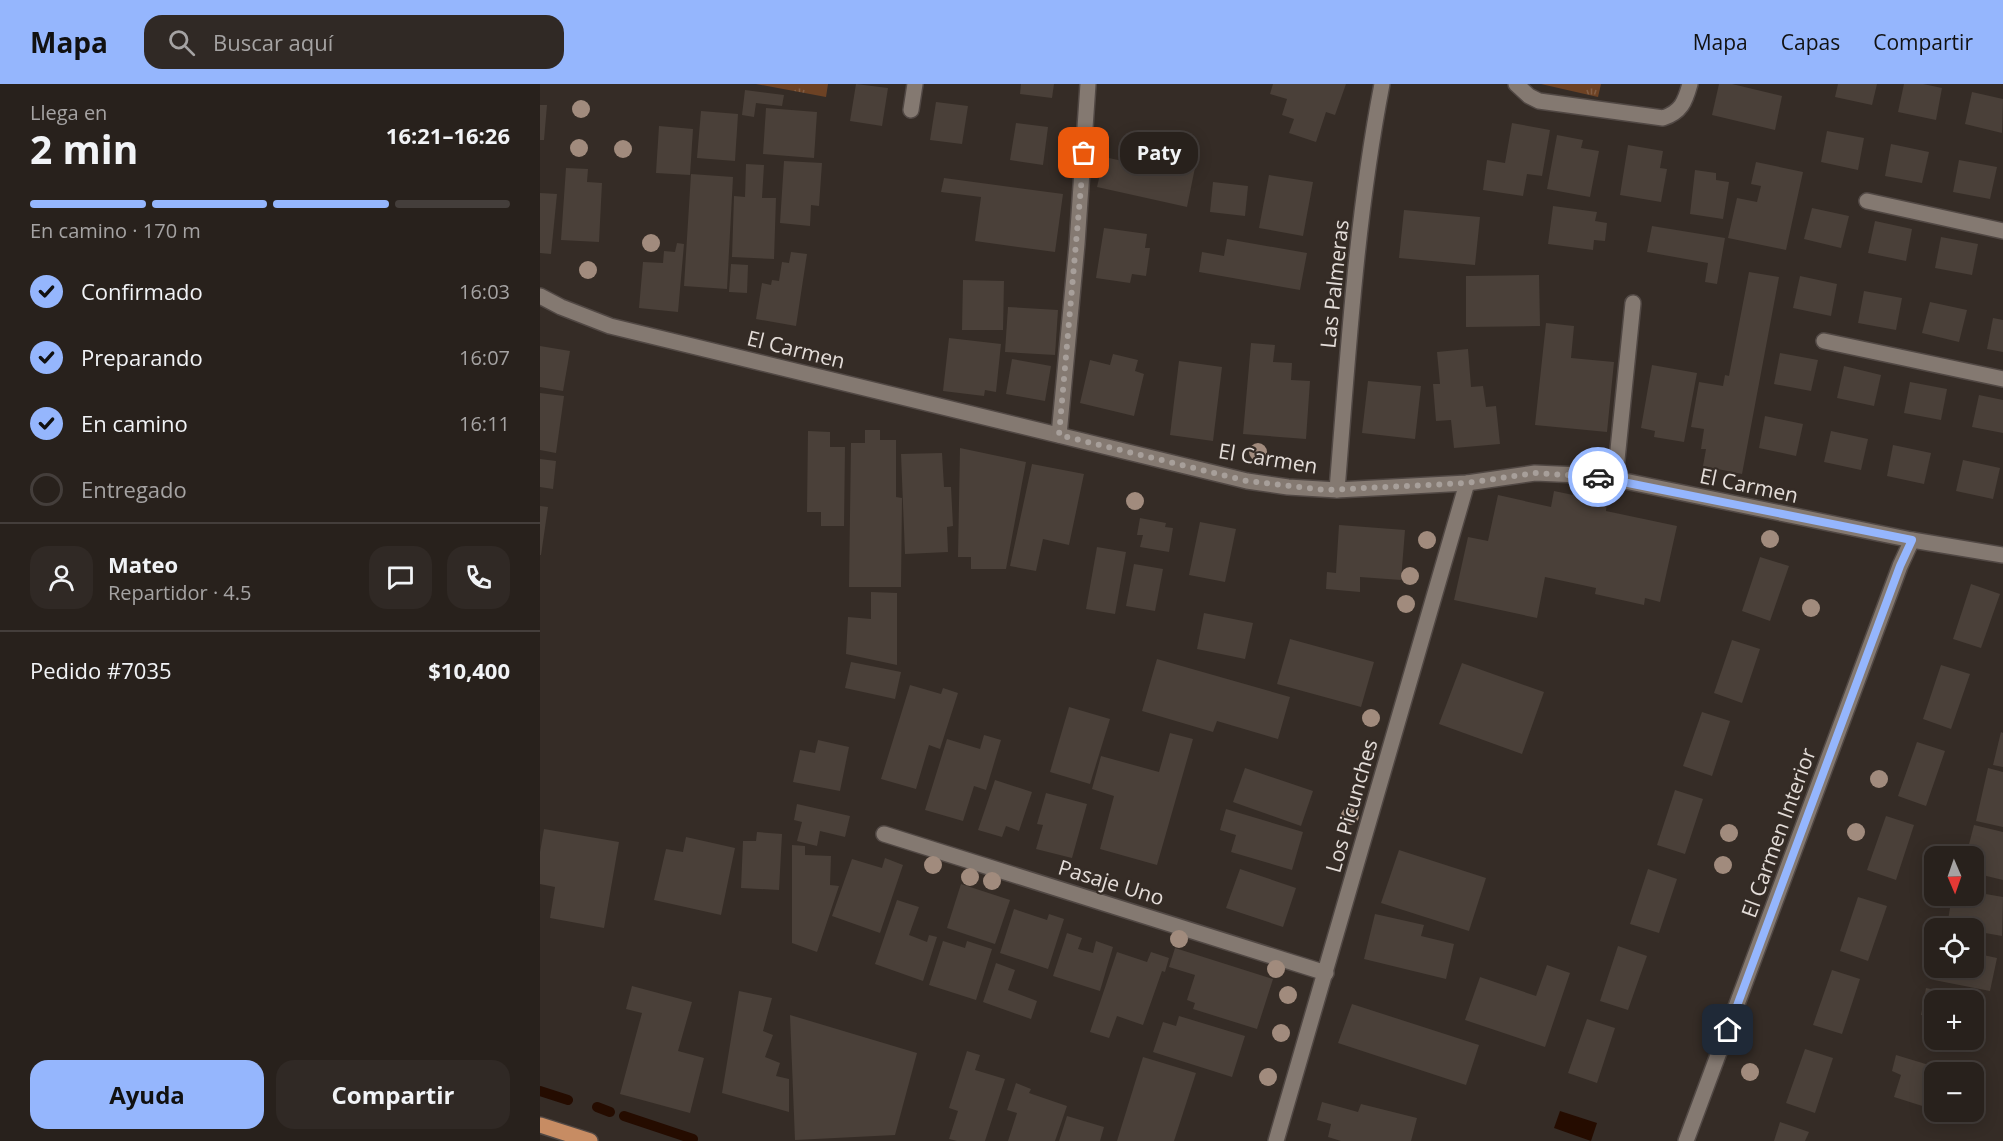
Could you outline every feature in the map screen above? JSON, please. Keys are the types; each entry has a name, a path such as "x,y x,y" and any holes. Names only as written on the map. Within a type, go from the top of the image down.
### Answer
{"main road":[{"path":"540,1125 590,1141"}],"street":[{"path":"911,110 915,84"},
{"path":"1059,435 1077,244 1088,84"},
{"name":"Las Palmeras","path":"1337,490 1352,308 1369,156 1382,84"},
{"path":"1516,84 1529,96 1539,100 1663,118 1675,114 1685,102 1689,84"},
{"path":"1867,201 2003,231"},
{"name":"El Carmen","path":"540,296 561,307 610,326 1247,481 1288,487 1337,490 1467,483 1535,473 1579,475 1615,479 1912,540 2003,555"},
{"path":"1615,479 1633,303"},
{"path":"1824,341 2003,379"},
{"name":"Los Picunches","path":"1276,1141 1467,483"},
{"name":"El Carmen Interior","path":"1686,1141 1896,577 1912,540"},
{"name":"Pasaje Uno","path":"884,834 1326,973"}],"green space":[{"path":"756,84 828,84 826,97"},
{"path":"1541,84 1601,84 1598,97"}],"shaded area":[{"path":"1560,1111 1597,1123 1591,1141 1554,1128"}],"building":[{"path":"856,84 888,88 882,126 850,121"},
{"path":"1021,84 1054,84 1052,98 1020,94"},
{"path":"1273,84 1346,84 1335,115 1326,112 1316,142 1289,133 1294,119 1282,115 1287,99 1270,94"},
{"path":"1719,84 1732,84 1782,96 1775,130 1712,115"},
{"path":"1838,84 1877,84 1872,105 1835,97"},
{"path":"1904,84 1923,84 1942,88 1936,120 1898,112"},
{"path":"745,90 784,95 782,106 756,103 754,117 742,115"},
{"path":"1972,92 2003,99 2002,133 1965,124"},
{"path":"936,102 968,106 962,144 930,140"},
{"path":"540,105 547,105 544,140 540,140"},
{"path":"766,108 817,112 814,158 763,154"},
{"path":"701,111 738,114 735,161 697,158"},
{"path":"1016,123 1048,127 1043,165 1010,160"},
{"path":"1512,123 1550,130 1542,176 1527,174 1523,196 1483,190 1487,160 1505,163"},
{"path":"659,126 693,129 690,175 656,173"},
{"path":"1827,131 1864,138 1858,170 1821,162"},
{"path":"1557,135 1583,140 1581,148 1599,151 1590,197 1547,189"},
{"path":"1157,139 1199,148 1187,207 1097,187 1104,157 1151,167"},
{"path":"1891,144 1929,152 1922,183 1885,176"},
{"path":"1628,145 1663,151 1660,168 1667,169 1661,202 1620,195"},
{"path":"1959,160 1997,167 1990,199 1953,192"},
{"path":"784,161 822,163 819,206 811,205 810,226 780,223"},
{"path":"1756,162 1803,172 1786,250 1728,238 1737,198 1757,202 1761,186 1751,184"},
{"path":"746,164 764,165 762,198 776,198 774,259 732,257 734,196 745,197"},
{"path":"566,168 588,169 587,182 602,183 599,242 561,240"},
{"path":"1695,170 1716,173 1716,180 1729,182 1723,219 1690,214"},
{"path":"691,174 733,177 727,289 684,286"},
{"path":"1269,175 1313,182 1303,236 1259,228"},
{"path":"944,178 1063,194 1055,252 975,241 981,197 941,192"},
{"path":"1213,182 1248,186 1245,216 1210,212"},
{"path":"540,193 557,194 551,254 540,253"},
{"path":"1553,206 1597,212 1595,221 1607,223 1605,241 1594,240 1593,250 1548,244"},
{"path":"1812,208 1849,216 1841,248 1804,239"},
{"path":"1404,210 1480,217 1475,265 1399,258"},
{"path":"1875,221 1912,229 1906,261 1868,253"},
{"path":"1652,226 1725,238 1717,284 1705,282 1708,263 1647,252"},
{"path":"1104,228 1147,234 1145,248 1150,248 1146,276 1132,274 1130,283 1096,278"},
{"path":"1941,237 1978,244 1972,275 1935,268"},
{"path":"1227,239 1307,253 1300,290 1199,272 1202,252 1224,256"},
{"path":"677,243 684,244 678,312 639,308 643,262 663,263 664,251 675,252"},
{"path":"791,252 807,254 796,326 756,319 762,283 771,285 772,280 779,281 782,262 789,263"},
{"path":"731,264 748,265 747,293 729,292"},
{"path":"1749,272 1779,277 1742,474 1703,466 1706,449 1701,449 1704,429 1691,427 1699,382 1723,386 1725,375 1729,376"},
{"path":"1539,275 1540,326 1466,327 1466,276"},
{"path":"1800,276 1837,284 1831,316 1793,308"},
{"path":"963,280 1004,281 1003,330 962,330"},
{"path":"1864,291 1902,298 1896,330 1858,323"},
{"path":"1930,302 1967,310 1959,342 1922,333"},
{"path":"1008,307 1058,310 1055,355 1005,352"},
{"path":"1993,318 2003,320 2003,352 1987,349"},
{"path":"1546,323 1574,326 1571,358 1614,362 1607,432 1535,425"},
{"path":"949,338 1001,344 996,392 985,390 984,396 943,391"},
{"path":"1251,343 1275,345 1273,362 1292,363 1291,380 1310,381 1306,439 1243,434"},
{"path":"540,346 570,351 563,391 540,387"},
{"path":"1468,349 1471,387 1483,386 1486,407 1496,406 1500,444 1454,448 1451,420 1436,421 1433,384 1440,384 1437,352"},
{"path":"1780,353 1818,360 1811,391 1774,384"},
{"path":"1113,354 1138,360 1135,371 1144,374 1134,416 1080,403 1090,360 1110,365"},
{"path":"1012,359 1051,366 1045,401 1006,394"},
{"path":"1179,361 1222,367 1213,441 1170,435"},
{"path":"1652,365 1697,373 1684,442 1654,437 1655,431 1641,428"},
{"path":"1844,366 1881,375 1874,406 1837,398"},
{"path":"1368,381 1421,386 1415,439 1362,433"},
{"path":"1910,382 1947,389 1941,420 1904,413"},
{"path":"540,393 564,396 556,453 540,450"},
{"path":"1979,395 2003,400 2003,433 1972,427"},
{"path":"1765,416 1803,424 1796,456 1759,448"},
{"path":"865,430 880,430 880,440 896,440 896,497 902,498 901,587 849,587 851,443 865,443"},
{"path":"808,431 830,432 830,447 845,447 844,526 821,526 821,512 807,512"},
{"path":"1831,431 1868,439 1861,470 1824,462"},
{"path":"1893,445 1931,453 1924,484 1887,476"},
{"path":"960,448 1026,462 1006,569 971,569 971,557 958,557"},
{"path":"942,453 944,487 951,487 953,526 947,527 948,552 905,554 901,454"},
{"path":"540,459 556,461 553,489 540,487"},
{"path":"1963,460 2000,468 1993,499 1956,491"},
{"path":"1032,464 1084,474 1069,545 1043,539 1036,571 1010,566"},
{"path":"1554,491 1607,502 1606,511 1677,526 1660,602 1645,598 1644,605 1595,594 1596,588 1545,577 1537,618 1454,600 1468,537 1488,541 1498,495 1551,507"},
{"path":"540,506 548,507 541,555 540,555"},
{"path":"1140,518 1166,523 1165,527 1173,528 1169,552 1140,547 1143,535 1137,535"},
{"path":"1200,522 1236,529 1225,582 1189,575"},
{"path":"1339,525 1405,530 1401,580 1360,577 1360,592 1326,589 1327,572 1336,573"},
{"path":"1097,547 1126,552 1115,614 1086,609"},
{"path":"1760,557 1789,566 1770,621 1742,611"},
{"path":"1134,564 1163,569 1155,611 1126,606"},
{"path":"1971,584 2000,594 1981,648 1953,639"},
{"path":"871,592 897,593 897,665 846,654 848,617 871,619"},
{"path":"1204,613 1253,623 1245,659 1197,649"},
{"path":"1290,639 1374,662 1361,707 1277,684"},
{"path":"1732,640 1760,649 1742,703 1714,693"},
{"path":"1157,659 1290,697 1278,739 1217,721 1213,732 1142,711"},
{"path":"851,662 901,672 895,699 845,688"},
{"path":"1462,663 1544,692 1522,754 1439,724"},
{"path":"1941,665 1970,674 1951,729 1923,719"},
{"path":"910,685 941,694 943,688 958,693 940,749 929,745 916,789 881,779"},
{"path":"1069,707 1110,719 1090,784 1050,772"},
{"path":"1702,712 1730,721 1712,776 1683,766"},
{"path":"2001,732 2003,733 2003,767 1993,765"},
{"path":"1170,733 1193,739 1157,865 1100,849 1114,796 1092,789 1101,756 1159,772"},
{"path":"984,735 1001,740 986,790 974,786 963,821 925,810 947,739 980,749"},
{"path":"818,740 849,747 840,791 793,782 800,750 815,753"},
{"path":"1917,742 1945,751 1926,806 1898,796"},
{"path":"1245,768 1313,791 1301,826 1233,802"},
{"path":"1988,768 2003,772 2003,827 1976,821"},
{"path":"995,780 1032,792 1019,831 1006,826 1002,837 978,830"},
{"path":"1675,790 1703,799 1685,854 1657,845"},
{"path":"1046,793 1087,804 1072,858 1036,849 1043,825 1037,824"},
{"path":"797,804 850,816 845,837 820,831 817,846 797,841 802,822 794,820"},
{"path":"1226,809 1303,832 1292,870 1231,852 1236,835 1220,830"},
{"path":"1886,816 1914,825 1896,880 1867,870"},
{"path":"1974,825 2003,832 2003,880 1984,875 1984,846 1969,846"},
{"path":"544,829 619,842 604,928 550,918 555,887 540,884 540,852"},
{"path":"757,832 782,834 779,890 741,888 743,841 756,841"},
{"path":"686,837 735,848 721,915 654,900 666,849 683,852"},
{"path":"792,845 805,846 805,855 831,856 830,885 839,886 817,952 792,943"},
{"path":"1399,850 1486,878 1469,931 1381,903"},
{"path":"885,858 903,865 880,933 832,916 852,859 882,868"},
{"path":"1240,869 1296,888 1283,927 1226,908"},
{"path":"1648,869 1677,879 1659,933 1630,924"},
{"path":"961,884 1010,900 995,944 947,928"},
{"path":"1984,894 2003,897 2002,936 1984,933 1984,918 1948,918 1950,906 1984,906"},
{"path":"1858,897 1887,906 1868,961 1840,951"},
{"path":"897,900 919,907 909,935 927,942 929,935 937,937 923,981 875,964"},
{"path":"1014,909 1047,920 1049,914 1064,919 1048,969 1000,953"},
{"path":"1375,914 1424,925 1421,936 1454,944 1446,979 1364,959"},
{"path":"1067,933 1082,938 1078,949 1093,953 1096,941 1113,947 1100,991 1053,976"},
{"path":"943,941 965,948 967,941 992,949 976,1000 929,985"},
{"path":"1618,946 1647,956 1628,1010 1600,1001"},
{"path":"1175,948 1273,979 1257,1029 1193,1009 1195,1003 1187,1000 1195,975 1169,967"},
{"path":"1117,952 1147,962 1151,952 1169,958 1165,972 1162,971 1143,1025 1117,1016 1109,1038 1090,1032"},
{"path":"1984,955 1997,958 1990,991 1934,980 1934,978 1984,978"},
{"path":"996,963 1015,970 1008,990 1037,1001 1031,1019 983,1002"},
{"path":"1547,965 1570,973 1545,1047 1465,1020 1480,977 1536,996"},
{"path":"1832,970 1860,979 1842,1034 1813,1025"},
{"path":"632,986 692,1002 678,1051 704,1058 690,1113 620,1094 642,1013 626,1009"},
{"path":"739,991 772,998 763,1031 773,1035 765,1057 780,1063 776,1076 789,1079 789,1112 722,1093"},
{"path":"1924,999 1924,1015 1921,1015"},
{"path":"1352,1004 1479,1045 1466,1085 1338,1043"},
{"path":"790,1015 917,1053 895,1135 795,1140"},
{"path":"1179,1016 1245,1036 1232,1077 1153,1052 1163,1022 1176,1026"},
{"path":"1587,1019 1615,1028 1597,1083 1568,1073"},
{"path":"1805,1049 1833,1058 1815,1113 1786,1103"},
{"path":"967,1051 980,1055 975,1070 1005,1079 985,1141 949,1139 958,1111 949,1108"},
{"path":"1896,1055 1924,1063 1924,1107 1894,1097 1901,1075 1892,1071"},
{"path":"1143,1057 1196,1073 1174,1141 1117,1141"},
{"path":"1016,1083 1031,1089 1029,1093 1067,1106 1055,1141 1008,1141 1017,1113 1007,1110"},
{"path":"1322,1102 1358,1112 1361,1104 1417,1118 1411,1141 1341,1141 1328,1137 1331,1124 1317,1120"},
{"path":"1067,1116 1104,1127 1100,1141 1059,1141"},
{"path":"1780,1122 1809,1132 1805,1141 1774,1141"}],"waterway":[{"path":"540,1091 568,1100"},
{"path":"597,1107 610,1112"},
{"path":"624,1116 693,1139"}],"way so far":[{"path":"1084,153 1059,435 1247,481 1326,490 1467,483 1535,473 1598,477"}],"place":[{"name":"Paty","path":"1084,153"}],"route":[{"path":"1598,477 1912,540 1900,566 1728,1030"}]}
